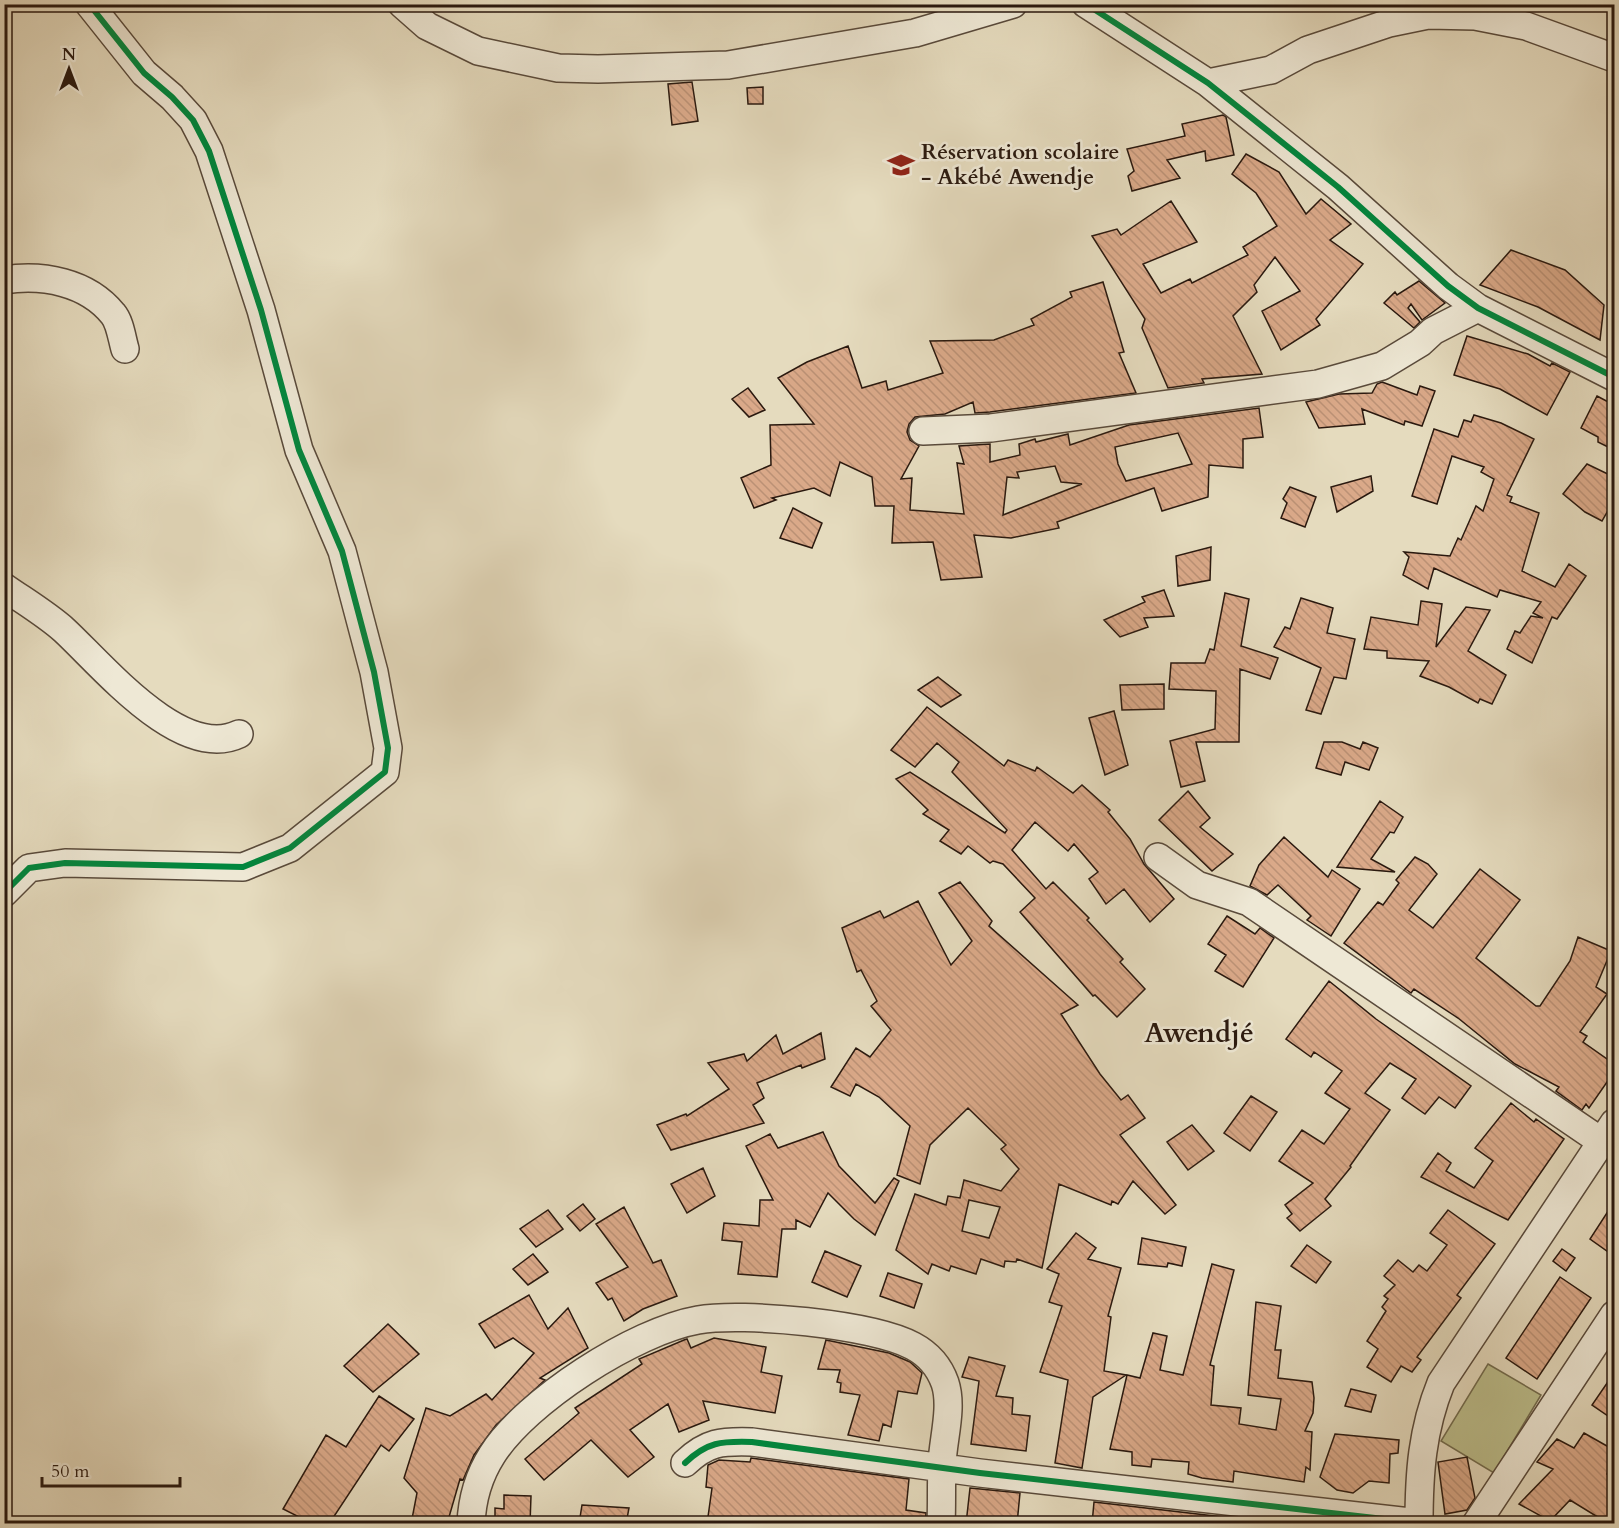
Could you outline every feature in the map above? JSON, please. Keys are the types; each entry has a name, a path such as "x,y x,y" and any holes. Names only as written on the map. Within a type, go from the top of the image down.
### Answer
{"street":[{"path":"4,893 29,868 65,863 243,867 290,848 366,790 385,772 388,748 374,672 342,551 299,450 261,309 209,151 193,120 172,97 144,74 89,4"},
{"path":"402,4 427,26 478,51 558,68 598,69 728,66 915,33 1013,4"},
{"path":"1086,4 1208,83 1338,187 1448,286 1478,308 1614,377"},
{"path":"1208,83 1271,70 1308,50 1389,23 1428,15 1475,16 1526,26 1614,58"},
{"path":"4,280 20,278 52,280 75,286 93,296 115,315 126,349"},
{"path":"923,431 991,428 1318,384 1383,366 1420,343 1433,331 1478,308"},
{"path":"4,587 62,628 126,691 174,725 192,735 209,740 230,738 239,734"},
{"path":"685,1463 698,1450 722,1441 762,1443 942,1467 1419,1523 1422,1444 1428,1414 1440,1383 1608,1133 1250,902 1197,885 1158,857"},
{"path":"1476,1524 1614,1315"},
{"path":"471,1524 472,1498 493,1454 520,1421 548,1398 621,1349 647,1335 698,1320 725,1318 804,1322 884,1336 912,1345 933,1360 945,1382 948,1398 942,1467 941,1524"}],"green space":[{"path":"1488,1364 1541,1395 1494,1473 1441,1441"}],"building":[{"path":"692,82 698,121 672,125 668,84"},
{"path":"763,87 763,104 748,104 747,88"},
{"path":"1223,115 1226,117 1234,155 1206,161 1205,151 1167,160 1180,178 1132,191 1128,176 1134,171 1127,149 1185,136 1182,124"},
{"path":"1246,154 1279,172 1306,214 1321,199 1351,224 1330,240 1363,264 1316,319 1320,325 1281,350 1262,311 1300,291 1275,257 1254,285 1257,292 1233,316 1262,374 1202,379 1204,383 1168,388 1142,328 1145,319 1092,236 1117,229 1121,235 1171,201 1197,242 1143,264 1161,293 1190,279 1192,283 1248,255 1243,247 1277,226 1256,193 1232,174"},
{"path":"1511,250 1565,270 1604,305 1600,340 1538,307 1480,285"},
{"path":"1419,281 1445,303 1422,320 1411,304 1408,308 1420,322 1414,328 1384,303 1395,292 1397,295"},
{"path":"1103,282 1124,352 1119,353 1136,393 975,413 973,402 945,414 915,417 909,424 907,432 910,440 919,446 901,479 912,478 910,510 964,514 957,463 964,464 959,446 990,444 990,462 1020,455 1019,444 1035,439 1036,442 1068,434 1070,445 1129,425 1259,408 1263,437 1243,439 1243,468 1209,465 1208,497 1162,511 1154,488 1057,522 1059,528 1011,538 974,535 982,577 941,580 933,542 892,543 894,506 875,506 872,477 840,462 830,496 814,488 772,498 776,500 754,508 741,478 771,465 770,425 814,424 778,378 807,362 848,346 862,388 886,381 888,390 943,373 930,341 994,340 1034,325 1031,319 1072,297 1070,292","holes":["1178,433 1192,464 1126,481 1118,464 1115,447","1055,466 1061,482 1082,484 1003,515 1007,477 1019,478 1017,472"]},
{"path":"1467,336 1528,354 1550,366 1552,363 1570,372 1547,415 1500,389 1454,375"},
{"path":"1382,382 1417,395 1420,386 1435,391 1422,426 1405,421 1404,425 1362,409 1365,424 1319,428 1306,402 1339,394 1372,393 1377,384"},
{"path":"748,388 765,410 749,417 732,399"},
{"path":"1597,396 1614,405 1614,450 1598,442 1598,437 1581,428"},
{"path":"1474,415 1501,423 1534,439 1507,495 1512,497 1510,502 1539,513 1522,571 1555,587 1569,564 1586,576 1557,619 1552,617 1532,663 1507,649 1515,631 1520,633 1531,616 1543,618 1533,613 1541,602 1500,590 1497,597 1434,568 1428,589 1403,575 1409,557 1404,552 1450,556 1458,538 1461,540 1476,506 1483,511 1494,479 1481,472 1484,467 1452,456 1437,504 1412,496 1434,429 1458,437 1464,420 1471,422"},
{"path":"1587,464 1614,477 1614,500 1602,521 1585,512 1563,494"},
{"path":"1371,476 1373,491 1337,512 1331,487"},
{"path":"1290,487 1316,497 1305,527 1281,518 1287,503 1283,499"},
{"path":"793,508 822,523 812,548 780,538"},
{"path":"1211,547 1210,580 1178,586 1176,556"},
{"path":"1164,590 1174,616 1144,618 1148,627 1120,637 1104,620 1145,602 1142,597"},
{"path":"1225,593 1249,599 1241,646 1278,658 1270,679 1240,669 1239,742 1196,742 1205,781 1181,787 1170,741 1215,729 1216,691 1169,689 1171,663 1205,663 1210,649 1214,650"},
{"path":"1301,598 1333,608 1327,633 1355,639 1346,679 1334,677 1321,714 1306,710 1321,668 1274,647 1285,627 1290,629"},
{"path":"1421,601 1442,604 1436,647 1466,607 1490,610 1468,651 1506,675 1492,704 1480,699 1478,703 1449,687 1420,676 1429,661 1387,658 1387,651 1364,649 1371,617 1418,625"},
{"path":"938,677 961,695 941,707 918,690"},
{"path":"1164,684 1164,709 1122,710 1120,685"},
{"path":"927,707 1004,766 1008,760 1035,771 1037,767 1073,793 1082,785 1110,810 1108,812 1130,839 1144,864 1174,899 1150,922 1124,889 1106,904 1089,879 1098,872 1074,844 1068,851 1035,822 1012,850 1046,889 1053,882 1089,918 1087,920 1123,959 1120,962 1145,989 1117,1017 1095,995 1093,996 1020,912 1035,898 1003,864 993,861 990,863 968,846 961,854 940,841 949,830 923,814 928,810 896,779 910,772 1005,833 1007,830 952,772 959,762 937,743 915,767 891,750"},
{"path":"1114,711 1128,765 1105,775 1089,718"},
{"path":"1324,742 1342,742 1360,749 1363,742 1378,748 1369,770 1345,762 1341,775 1316,768"},
{"path":"1188,791 1210,818 1200,827 1233,854 1212,871 1159,820"},
{"path":"1380,801 1403,817 1394,833 1390,832 1371,859 1395,872 1337,867"},
{"path":"1284,837 1328,877 1332,870 1360,889 1331,936 1307,920 1311,916 1278,885 1267,895 1250,886 1259,865"},
{"path":"1415,857 1428,864 1437,874 1409,910 1433,928 1480,869 1520,900 1476,958 1536,1006 1540,1006 1570,961 1578,937 1611,951 1596,987 1607,994 1580,1032 1587,1036 1583,1042 1614,1064 1614,1072 1589,1108 1586,1104 1582,1110 1556,1091 1559,1087 1515,1064 1458,1018 1414,989 1411,993 1344,943 1378,902 1383,905 1399,883 1396,880"},
{"path":"960,882 992,921 989,926 1078,1005 1061,1014 1100,1074 1121,1100 1128,1095 1145,1118 1120,1135 1176,1205 1165,1214 1133,1181 1118,1204 1112,1201 1111,1205 1059,1184 1042,1268 1017,1259 1016,1262 1005,1261 1004,1267 981,1259 976,1274 951,1266 949,1271 932,1264 928,1274 896,1250 915,1194 946,1205 948,1196 960,1198 964,1180 1001,1191 1019,1169 1001,1149 1006,1145 968,1108 930,1145 920,1184 897,1175 910,1126 879,1097 856,1084 850,1096 831,1087 856,1048 870,1057 891,1030 871,1006 877,1001 861,970 857,972 842,928 880,911 884,918 918,901 951,965 972,941 939,893","holes":["969,1200 1000,1207 989,1238 962,1231"]},
{"path":"1227,916 1255,934 1260,928 1274,938 1243,987 1215,971 1226,955 1208,944"},
{"path":"1329,981 1376,1019 1471,1086 1455,1108 1439,1097 1425,1114 1402,1098 1416,1079 1390,1063 1365,1093 1390,1110 1351,1167 1325,1199 1331,1206 1300,1231 1287,1218 1292,1214 1285,1205 1313,1183 1279,1161 1302,1130 1324,1144 1350,1109 1325,1093 1342,1071 1314,1052 1311,1057 1286,1039"},
{"path":"821,1033 825,1059 802,1068 801,1065 757,1083 764,1098 753,1105 764,1123 671,1150 657,1125 686,1114 687,1116 729,1089 708,1063 744,1054 747,1061 776,1035 783,1054"},
{"path":"1251,1096 1277,1112 1250,1151 1224,1133"},
{"path":"1511,1103 1534,1122 1536,1119 1564,1139 1508,1220 1421,1177 1438,1153 1451,1163 1446,1171 1474,1188 1493,1161 1475,1148"},
{"path":"1192,1125 1214,1151 1188,1170 1167,1142"},
{"path":"823,1132 839,1166 875,1203 894,1178 899,1181 875,1235 854,1219 828,1193 810,1227 796,1220 796,1229 782,1229 777,1277 738,1274 742,1242 722,1240 724,1223 759,1226 760,1200 773,1200 746,1146 770,1134 778,1148"},
{"path":"703,1168 715,1196 687,1213 671,1184"},
{"path":"1614,1202 1614,1256 1590,1239"},
{"path":"583,1204 595,1219 580,1231 567,1216"},
{"path":"624,1207 653,1263 661,1260 677,1296 643,1309 624,1321 612,1298 608,1300 596,1283 628,1267 596,1224"},
{"path":"548,1210 563,1229 536,1247 520,1229"},
{"path":"1448,1210 1495,1244 1457,1295 1461,1298 1417,1357 1421,1360 1412,1372 1401,1366 1391,1382 1367,1367 1378,1349 1367,1341 1386,1311 1382,1307 1388,1299 1384,1296 1395,1285 1384,1276 1398,1260 1413,1272 1419,1265 1427,1271 1447,1245 1430,1233"},
{"path":"1076,1233 1096,1248 1088,1259 1121,1268 1108,1316 1111,1317 1104,1371 1126,1375 1093,1397 1082,1468 1055,1463 1068,1380 1040,1372 1062,1306 1049,1302 1059,1274 1047,1269"},
{"path":"1142,1238 1186,1247 1182,1266 1168,1263 1167,1267 1138,1264"},
{"path":"1307,1245 1331,1262 1316,1283 1291,1266"},
{"path":"1562,1249 1575,1258 1566,1271 1553,1261"},
{"path":"825,1251 861,1266 847,1297 812,1282"},
{"path":"533,1254 548,1272 528,1285 513,1269"},
{"path":"1212,1264 1234,1270 1210,1365 1214,1366 1211,1405 1241,1408 1239,1424 1276,1430 1281,1399 1248,1395 1256,1302 1281,1306 1275,1350 1281,1350 1278,1378 1312,1382 1313,1413 1305,1431 1312,1432 1310,1470 1306,1467 1304,1482 1234,1471 1233,1482 1202,1478 1188,1474 1189,1462 1152,1459 1151,1467 1132,1465 1132,1452 1110,1449 1127,1375 1140,1378 1153,1333 1167,1336 1160,1370 1183,1375"},
{"path":"888,1273 922,1284 914,1308 880,1296"},
{"path":"1560,1277 1591,1298 1537,1379 1506,1358"},
{"path":"529,1295 548,1329 568,1308 588,1348 540,1378 545,1380 496,1425 474,1455 463,1480 460,1479 447,1524 411,1524 417,1493 404,1478 426,1408 450,1416 486,1394 492,1400 534,1353 513,1338 495,1348 479,1324"},
{"path":"388,1324 419,1354 373,1392 344,1366"},
{"path":"714,1338 766,1347 761,1372 782,1376 775,1413 703,1401 709,1420 679,1432 668,1404 630,1430 654,1457 628,1477 591,1440 544,1480 525,1459 579,1413 575,1408 642,1364 639,1359 687,1339 691,1348"},
{"path":"826,1340 889,1353 910,1362 922,1373 917,1394 898,1391 891,1427 883,1424 879,1441 848,1435 860,1395 840,1392 841,1383 837,1382 840,1370 818,1369"},
{"path":"969,1357 1005,1366 996,1396 1013,1398 1012,1414 1030,1416 1026,1451 971,1444 979,1381 962,1377"},
{"path":"1614,1373 1614,1420 1592,1405"},
{"path":"1351,1389 1376,1395 1371,1412 1345,1406"},
{"path":"379,1396 414,1419 389,1451 381,1445 329,1524 313,1524 283,1509 326,1435 346,1447"},
{"path":"1584,1433 1614,1450 1614,1457 1607,1474 1614,1480 1614,1524 1609,1524 1570,1500 1550,1521 1519,1504 1553,1469 1537,1462 1557,1439 1574,1448"},
{"path":"1335,1434 1399,1440 1398,1453 1390,1454 1389,1483 1369,1481 1353,1493 1337,1490 1320,1477"},
{"path":"1467,1457 1475,1498 1467,1510 1445,1514 1438,1462"},
{"path":"751,1458 909,1479 906,1510 926,1513 925,1524 707,1524 712,1488 706,1487 708,1465 719,1460 750,1462"},
{"path":"970,1488 1020,1493 1017,1524 966,1524"},
{"path":"504,1495 531,1496 530,1524 495,1524 495,1508 504,1509"},
{"path":"1094,1502 1249,1520 1249,1524 1092,1524"},
{"path":"582,1505 629,1508 626,1524 579,1524"}],"cycle path":[{"path":"4,893 29,868 65,863 243,867 290,848 385,772 388,748 374,672 342,551 299,450 261,310 209,151 193,120 172,97 144,73 89,4"},
{"path":"1086,4 1208,83 1338,187 1448,286 1478,308 1614,377"},
{"path":"685,1463 700,1451 715,1444 752,1442 980,1473 1419,1523"}],"place":[{"name":"Réservation scolaire - Akébé Awendje","path":"901,165"}],"district":[{"name":"Awendjé","path":"1199,1033"}]}
